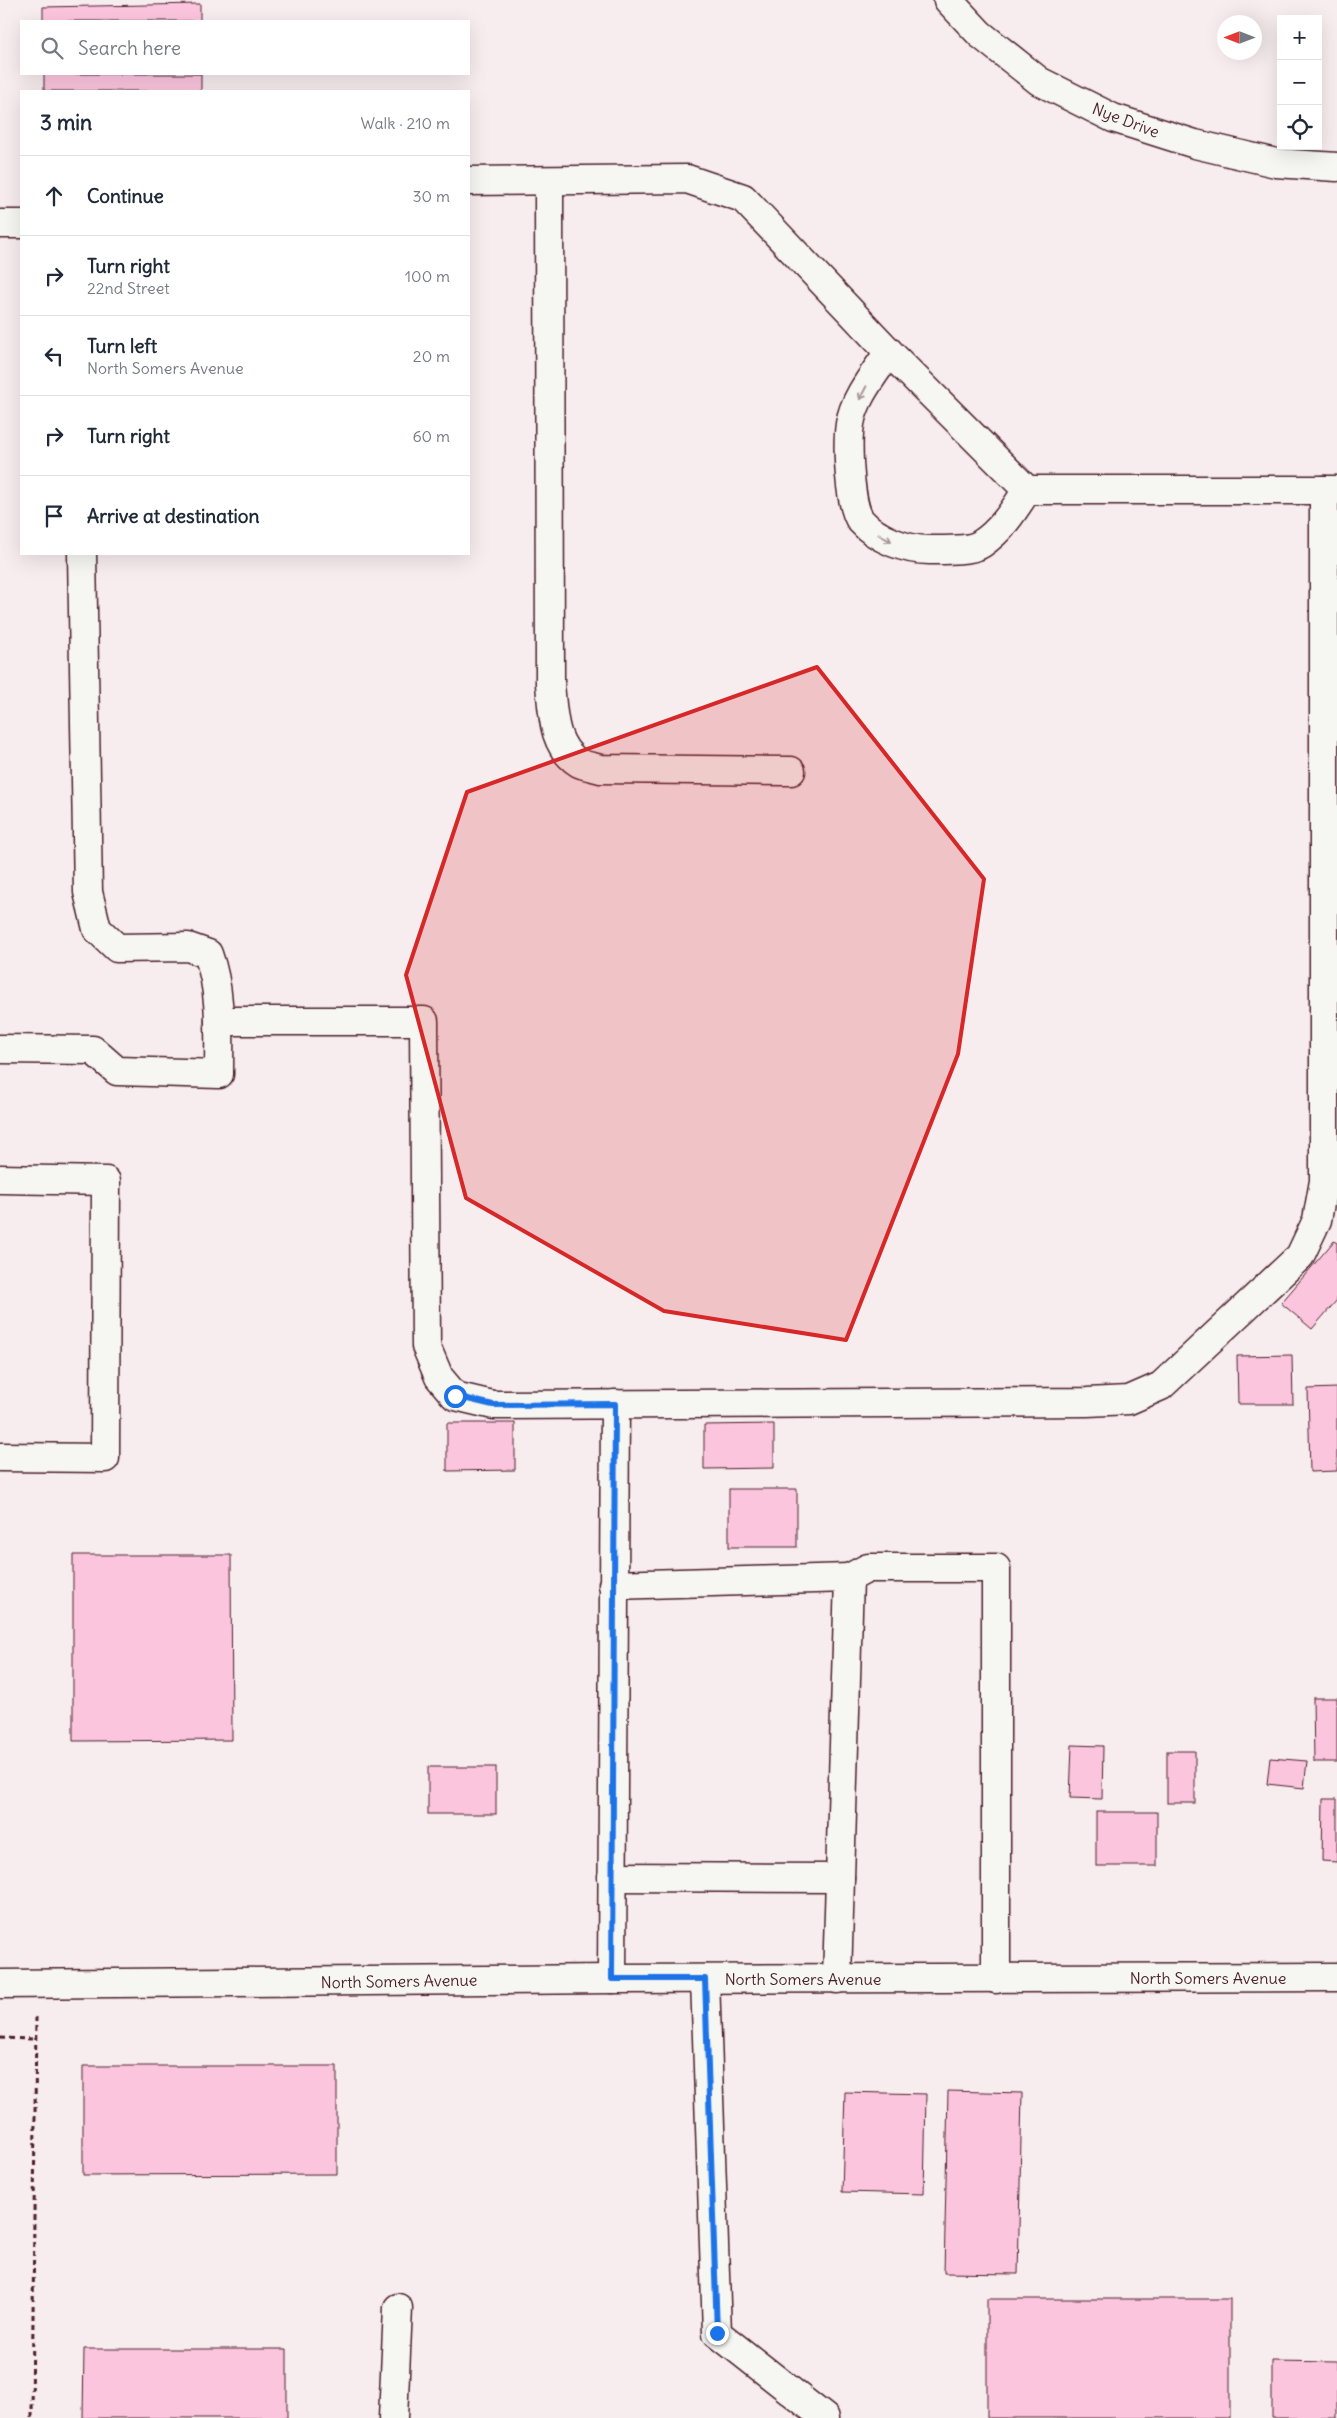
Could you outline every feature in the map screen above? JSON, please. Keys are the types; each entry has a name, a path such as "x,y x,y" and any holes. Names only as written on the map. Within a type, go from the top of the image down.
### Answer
{"street":[{"name":"Nye Drive","path":"948,0 980,34 1039,81 1112,118 1195,144 1276,163 1337,167"},
{"path":"219,1021 424,1021 426,1346 439,1377 455,1396 493,1405 1087,1402 1129,1400 1161,1386 1300,1256 1317,1220 1324,1181 1330,813 1330,490 1027,490 890,352 743,198 687,178 470,181"},
{"path":"549,181 550,684 553,720 564,750 580,764 601,769 791,771"},
{"path":"0,224 20,224"},
{"path":"890,352 863,391 850,424 850,489 860,520 886,539 917,550 953,550 979,546 1002,527 1027,490"},
{"path":"0,1049 93,1050 117,1071 219,1074 219,1021 216,977 208,954 188,947 117,948 96,929 88,892 82,555"},
{"path":"0,1178 106,1181 106,1210 105,1458 0,1456"},
{"path":"612,1979 615,1404"},
{"path":"613,1585 849,1578 868,1568 996,1568 996,1979"},
{"path":"837,1979 849,1578"},
{"path":"612,1876 840,1878"},
{"name":"North Somers Avenue","path":"0,1984 612,1979 1337,1977"},
{"path":"705,1979 717,2333 825,2418"},
{"path":"392,2418 398,2308"}],"path":[{"path":"0,2038 35,2039 32,2418"}],"highlighted area":[{"path":"817,667 984,879 958,1054 846,1340 664,1311 466,1198 406,975 467,792"}],"building":[{"path":"200,4 200,20 43,20 43,7"},
{"path":"44,75 201,75 201,90 44,90"},
{"path":"1334,1241 1337,1243 1337,1300 1312,1329 1281,1303"},
{"path":"1292,1355 1293,1404 1238,1404 1237,1356"},
{"path":"1337,1388 1337,1471 1310,1472 1308,1389"},
{"path":"447,1423 515,1423 515,1470 447,1471"},
{"path":"774,1424 774,1468 704,1469 704,1425"},
{"path":"729,1489 797,1489 797,1547 729,1547"},
{"path":"73,1555 231,1555 232,1740 73,1741"},
{"path":"1313,1698 1337,1698 1337,1762 1314,1762"},
{"path":"1072,1745 1103,1746 1102,1799 1070,1798"},
{"path":"1167,1751 1195,1751 1195,1803 1167,1803"},
{"path":"1270,1758 1307,1761 1304,1788 1267,1784"},
{"path":"428,1767 496,1767 496,1814 428,1814"},
{"path":"1323,1799 1337,1799 1337,1862 1322,1861"},
{"path":"1096,1812 1157,1812 1157,1866 1096,1866"},
{"path":"83,2066 337,2066 337,2174 83,2175"},
{"path":"948,2091 1022,2093 1018,2274 944,2273"},
{"path":"845,2092 926,2094 924,2194 842,2192"},
{"path":"987,2299 1230,2299 1230,2418 987,2418"},
{"path":"84,2349 287,2349 287,2418 83,2418"},
{"path":"1272,2361 1337,2362 1337,2418 1272,2418"}],"route":[{"path":"455,1396 493,1405 615,1404 612,1979 705,1979 717,2333"}]}
